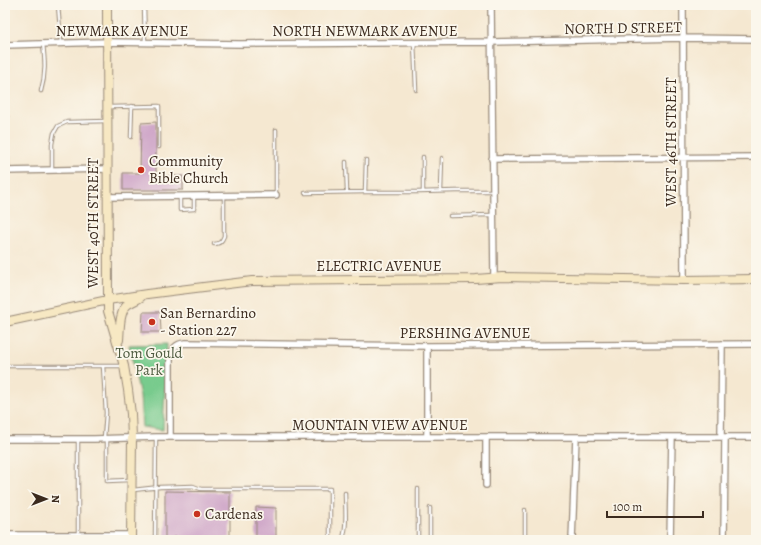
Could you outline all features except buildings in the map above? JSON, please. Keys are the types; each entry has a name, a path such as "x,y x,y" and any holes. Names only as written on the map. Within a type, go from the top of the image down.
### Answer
{"main road":[{"name":"WEST 40TH STREET","path":"107,5 108,310 124,366 131,414 131,537"},
{"name":"ELECTRIC AVENUE","path":"5,322 108,300 252,281 476,279 502,277 684,280 756,279"},
{"path":"118,346 123,310 129,304 147,294"}],"street":[{"path":"491,5 494,278"},
{"name":"WEST 46TH STREET","path":"683,5 684,280"},
{"name":"NORTH D STREET","path":"491,42 756,38"},
{"name":"NEWMARK AVENUE","path":"5,44 144,42 240,44"},
{"name":"NORTH NEWMARK AVENUE","path":"240,44 491,42"},
{"path":"492,159 756,158"},
{"path":"7,171 107,169"},
{"path":"107,197 276,196"},
{"name":"PERSHING AVENUE","path":"170,437 170,357 174,346 185,343 428,346 756,344"},
{"path":"722,344 724,540"},
{"path":"427,437 428,346"},
{"name":"MOUNTAIN VIEW AVENUE","path":"5,439 132,437 756,437"},
{"path":"486,437 486,486"},
{"path":"572,540 576,437"},
{"path":"670,540 672,437"},
{"path":"5,535 78,538 131,537"}],"lane":[{"path":"58,5 61,43"},
{"path":"144,5 144,42"},
{"path":"414,42 416,90"},
{"path":"41,91 44,81 45,68 43,44"},
{"path":"131,137 132,106"},
{"path":"107,107 159,106 159,147"},
{"path":"7,116 7,171"},
{"path":"52,170 52,144 54,133 58,126 67,122 107,121"},
{"path":"276,130 276,196"},
{"path":"423,157 423,192"},
{"path":"441,191 442,158"},
{"path":"365,192 366,160"},
{"path":"346,162 347,192"},
{"path":"305,194 347,192 493,191"},
{"path":"180,196 180,210 194,209 194,196"},
{"path":"214,244 223,241 224,196"},
{"path":"450,216 493,215"},
{"path":"5,366 124,366"},
{"path":"103,366 106,413 106,481 132,480"},
{"path":"155,540 156,437"},
{"path":"78,439 78,538"},
{"path":"132,490 193,486 201,489 330,489 331,540"},
{"path":"418,489 418,540"},
{"path":"342,540 345,530 345,493"},
{"path":"430,508 430,540"},
{"path":"525,510 525,540"}],"green space":[{"name":"Tom Gould Park","path":"167,344 163,430 142,427 140,396 129,345"}],"place":[{"name":"Community Bible Church","path":"141,170"},
{"name":"San Bernardino - Station 227","path":"152,322"},
{"name":"Cardenas","path":"197,514"}]}
